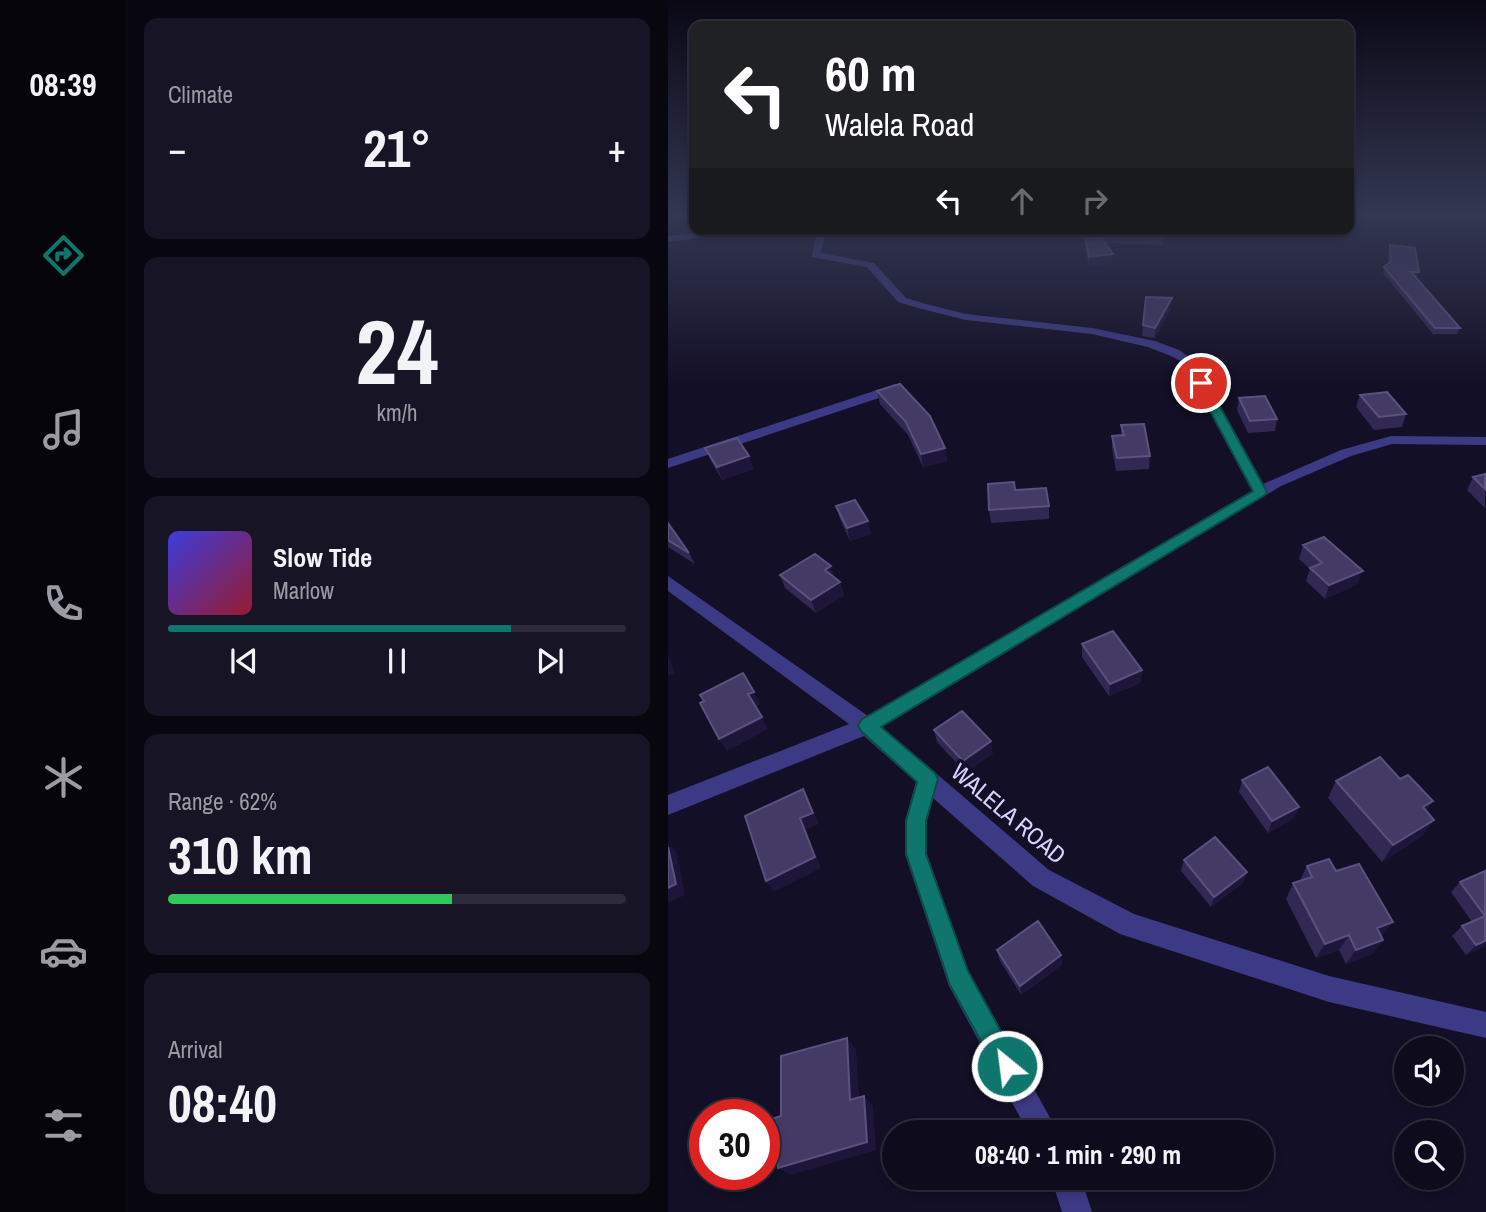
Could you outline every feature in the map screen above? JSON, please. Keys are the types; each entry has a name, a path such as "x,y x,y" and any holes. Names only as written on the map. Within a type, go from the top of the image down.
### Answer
{"street":[{"path":"876,272 902,300 966,317 1092,331 1151,344 1189,361 1260,492"},
{"path":"668,464 895,388"},
{"path":"668,805 867,726 1260,492 1346,453 1391,440 1485,442"},
{"name":"WALELA ROAD","path":"668,583 867,726 1041,878 1129,925 1329,989 1485,1025"},
{"path":"928,779 916,821 916,854 958,977 1037,1120"},
{"path":"1070,1190 1077,1212"}],"building":[{"path":"1388,272 1419,272 1411,272 1460,328 1435,328"},
{"path":"1146,297 1172,298 1155,328 1143,325"},
{"path":"900,384 930,416 945,448 921,454 906,422 877,391"},
{"path":"1387,392 1406,414 1379,417 1360,395"},
{"path":"1265,396 1277,419 1250,421 1239,398"},
{"path":"1144,424 1150,456 1117,458 1112,436 1124,435 1121,425"},
{"path":"737,438 749,456 717,467 705,448"},
{"path":"1485,474 1485,489 1473,477"},
{"path":"1014,482 1015,490 1046,488 1049,506 989,510 988,484"},
{"path":"855,500 868,521 847,528 836,506"},
{"path":"668,523 689,553 668,540"},
{"path":"1324,537 1363,571 1329,585 1310,568 1322,563 1303,545"},
{"path":"815,554 831,566 825,570 840,582 811,600 780,575"},
{"path":"1113,631 1142,670 1110,684 1082,644"},
{"path":"743,673 754,692 748,694 762,717 719,739 700,703 704,701 700,695"},
{"path":"962,711 991,741 963,761 934,730"},
{"path":"1380,757 1400,779 1408,775 1433,801 1423,807 1434,820 1393,845 1336,781"},
{"path":"1268,767 1299,807 1272,821 1242,780"},
{"path":"803,789 813,813 800,818 815,857 766,881 745,816"},
{"path":"1215,837 1247,872 1214,897 1184,860"},
{"path":"668,847 676,884 668,888"},
{"path":"1329,859 1336,871 1359,864 1393,922 1377,928 1383,940 1356,950 1349,935 1325,944 1293,883 1312,877 1307,866"},
{"path":"1485,871 1485,916 1460,882"},
{"path":"1485,916 1485,941 1476,945 1462,926"},
{"path":"1038,921 1061,955 1020,986 997,950"},
{"path":"847,1038 850,1100 864,1096 867,1142 780,1167 781,1056"}],"route":[{"path":"1007,1066 958,977 916,854 916,821 921,795 928,779 867,726 1260,492 1201,383"}]}
